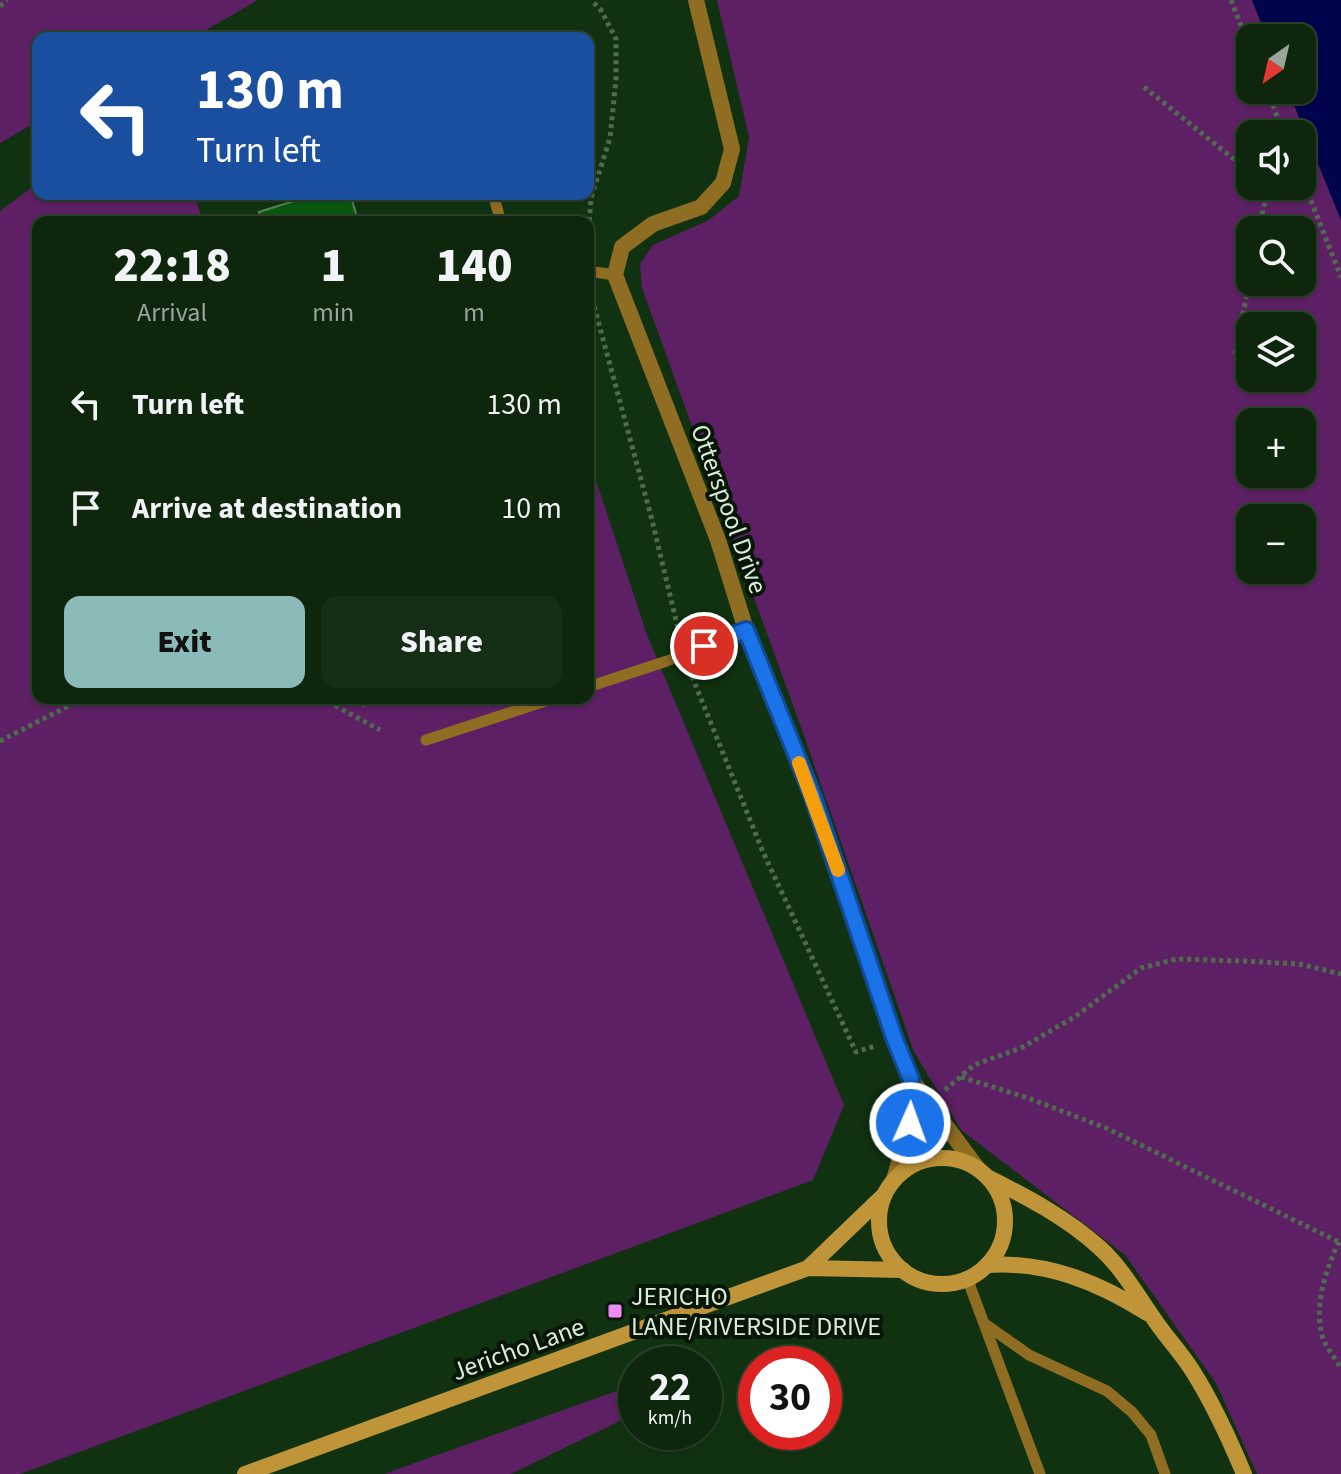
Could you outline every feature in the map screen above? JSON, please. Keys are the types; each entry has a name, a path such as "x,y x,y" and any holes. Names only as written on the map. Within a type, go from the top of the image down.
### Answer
{"street":[{"path":"615,275 622,247 653,224 701,207 723,183 732,149 696,0"},
{"name":"Otterspool Drive","path":"615,275 718,540 746,630 812,794 895,1040 911,1079 983,1173"},
{"name":"Otterspool Drive","path":"889,1188 910,1123 911,1079"},
{"path":"983,1173 998,1193 1004,1212 1004,1231 987,1265 967,1278 951,1283 934,1283 917,1279 889,1255 881,1236 879,1215 889,1188 908,1168 934,1159 962,1161 1042,1206 1099,1247 1124,1272 1192,1370 1228,1436 1244,1474"},
{"name":"Jericho Lane","path":"808,1268 889,1188"},
{"path":"987,1265 1031,1266 1075,1277 1111,1291 1152,1316"},
{"name":"Jericho Lane","path":"245,1474 808,1268 903,1270"}],"lane":[{"path":"594,272 615,275"},
{"path":"594,685 746,630"},
{"path":"426,740 537,704"},
{"path":"967,1278 1040,1474"},
{"path":"985,1324 1029,1355 1107,1391 1132,1412 1151,1435 1165,1474"}],"path":[{"path":"0,6 7,0"},
{"path":"591,0 601,10 616,39 616,79 610,138 594,189"},
{"path":"1231,0 1240,24"},
{"path":"1144,87 1236,161"},
{"path":"1311,200 1341,277"},
{"path":"1235,354 1246,296"},
{"path":"594,307 652,520 683,654 763,852 856,1052 895,1040"},
{"path":"0,741 72,704"},
{"path":"332,704 380,730"},
{"path":"930,1103 974,1065 1021,1048 1076,1016 1141,968 1177,959 1300,964 1341,974"},
{"path":"961,1077 1028,1098 1106,1128 1340,1242 1327,1266 1320,1315 1322,1337 1341,1368"}],"shaded area":[{"path":"0,0 258,0 202,32 32,32 32,124 0,143"},
{"path":"717,0 1252,0 1261,24 1236,24 1236,104 1294,104 1300,120 1236,120 1236,200 1316,200 1316,159 1341,220 1341,1474 1257,1474 1216,1383 1125,1255 961,1130 914,1052 803,733 642,288 640,264 653,245 709,220 739,196 749,137"},
{"path":"1252,0 1341,0 1341,220 1316,159 1316,120 1300,120 1294,104 1316,104 1316,24 1261,24"},
{"path":"32,187 32,200 196,200 201,216 32,216 32,704 594,704 594,474 647,635 844,1105 813,1180 20,1474 0,1474 0,211"},
{"path":"618,1390 618,1422 511,1474 384,1474"}],"building":[{"path":"297,200 352,200 357,216 260,216 259,212"}],"slow traffic":[{"path":"799,763 838,870"}],"place":[{"name":"JERICHO LANE/RIVERSIDE DRIVE","path":"615,1311"}],"route":[{"path":"704,646 746,630 812,794 911,1079 910,1123"}]}
